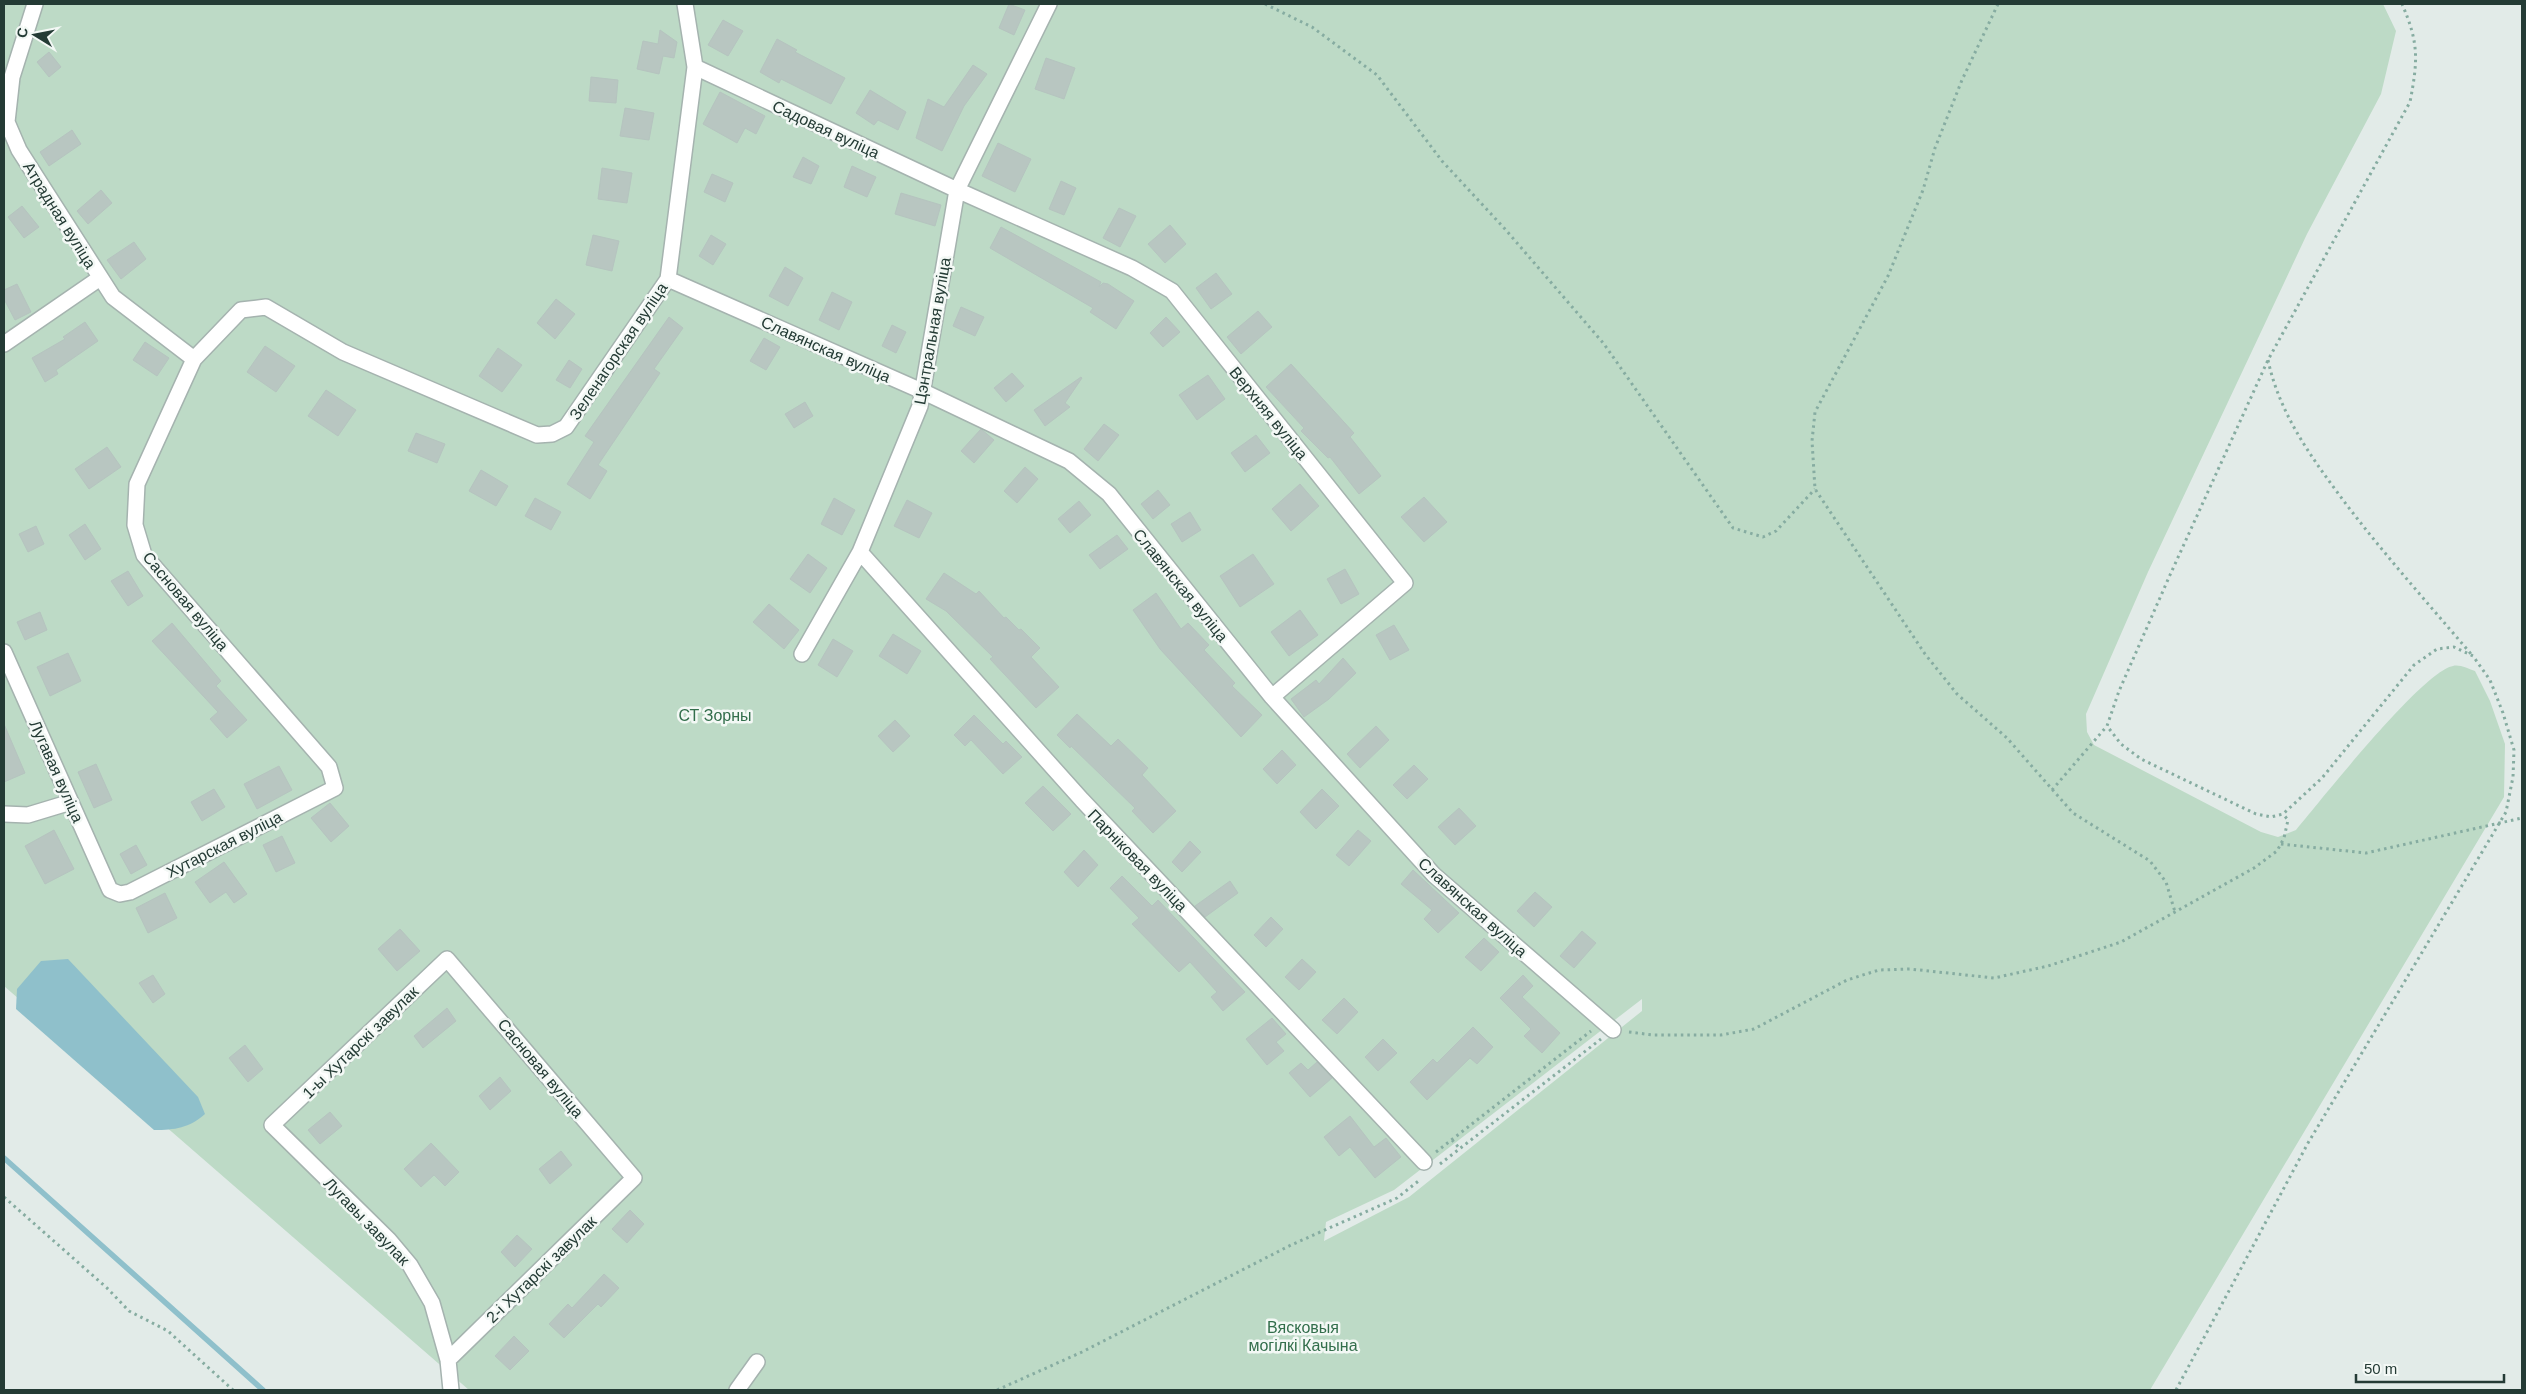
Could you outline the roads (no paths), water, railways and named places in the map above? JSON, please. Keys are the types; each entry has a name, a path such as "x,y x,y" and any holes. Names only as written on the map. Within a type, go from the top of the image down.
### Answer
{"street":[{"name":"Атрадная вуліца","path":"35,4 12,77 7,122 19,150 113,297 194,359"},
{"name":"Зеленагорская вуліца","path":"194,359 241,310 266,307 342,352 538,435 552,434 566,427 668,279 696,67 685,4"},
{"name":"Цэнтральная вуліца","path":"802,654 860,552 924,392 957,190 1049,4"},
{"name":"Садовая вуліца","path":"696,67 957,190"},
{"name":"Верхняя вуліца","path":"957,190 1132,268 1172,291 1405,583 1272,697"},
{"path":"4,344 100,278"},
{"name":"Славянская вуліца","path":"668,279 924,392 1068,461 1109,494 1272,697 1434,875 1608,1026"},
{"name":"Сасновая вуліца","path":"194,359 137,484 135,525 144,555 328,767 336,788"},
{"name":"Парніковая вуліца","path":"860,552 1082,800 1430,1167"},
{"name":"Лугавая вуліца","path":"4,652 110,890"},
{"name":"Хутарская вуліца","path":"110,890 120,894 130,892 336,788"},
{"path":"4,814 28,815 71,802"},
{"name":"Сасновая вуліца","path":"447,959 634,1178"},
{"name":"1-ы Хутарскі завулак","path":"272,1125 447,959"},
{"name":"Лугавы завулак","path":"272,1125 389,1240 410,1265 432,1303 448,1360 451,1390"},
{"name":"2-і Хутарскі завулак","path":"448,1360 634,1178"},
{"path":"737,1390 757,1362"}],"water":[{"path":"68,959 198,1097 205,1114 199,1119 181,1127 154,1130 16,1009 17,989 41,961"}],"waterway":[{"path":"4,1158 263,1390"}],"park label":[{"name":"СТ Зорны","path":"715,715"},
{"name":"Вясковыя могілкі Качына","path":"1303,1336"}]}
